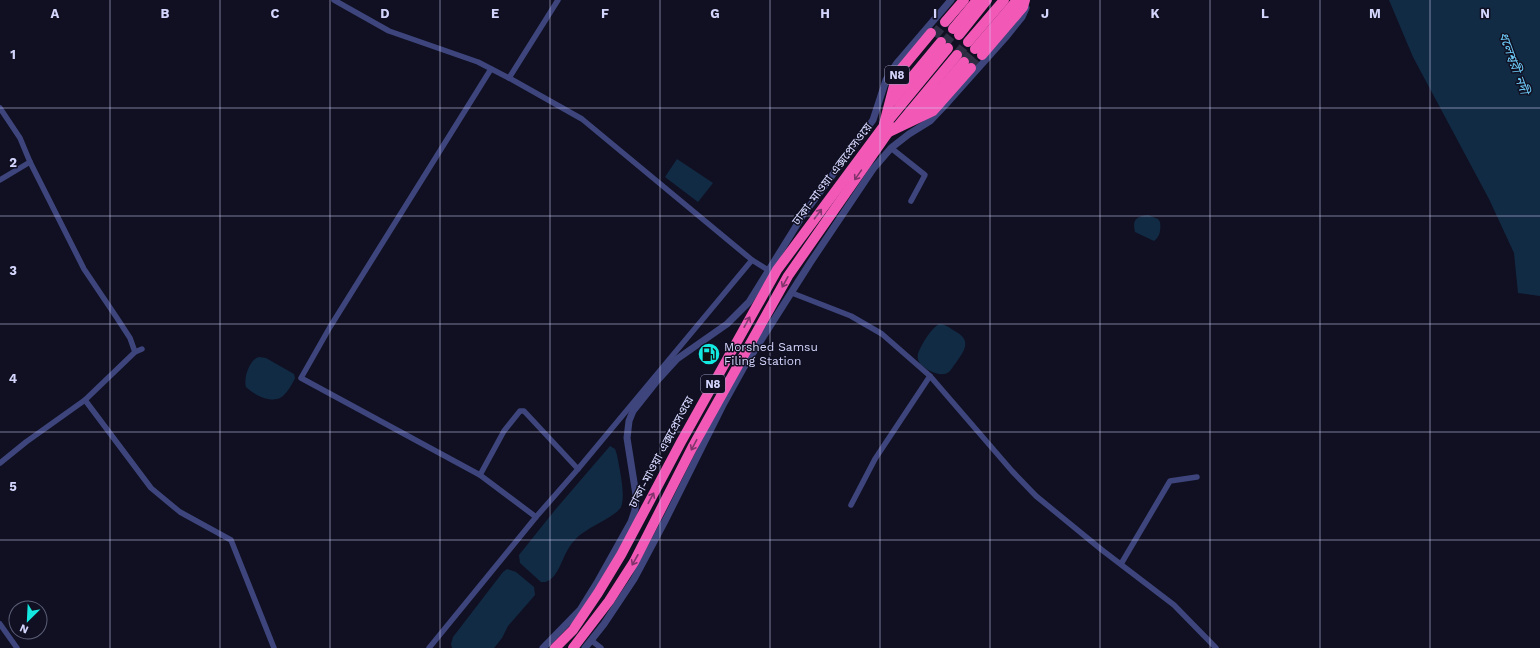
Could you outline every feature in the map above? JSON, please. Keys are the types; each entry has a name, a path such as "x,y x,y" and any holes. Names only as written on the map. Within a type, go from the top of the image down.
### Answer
{"highway":[{"path":"959,0 962,37"},
{"path":"962,37 964,0"},
{"path":"962,37 972,0"},
{"path":"962,37 977,0"},
{"path":"962,37 981,0"},
{"path":"962,37 987,0"},
{"path":"962,37 997,0"},
{"path":"962,37 1004,0"},
{"path":"962,37 1012,0"},
{"path":"962,37 1017,0"},
{"path":"962,37 1024,0"},
{"name":"ঢাকা-মাওয়া এক্সপ্রেসওয়ে","path":"893,128 888,109 894,87 951,50"},
{"name":"ঢাকা-মাওয়া এক্সপ্রেসওয়ে","path":"888,109 951,50"},
{"name":"ঢাকা-মাওয়া এক্সপ্রেসওয়ে","path":"893,128 919,117 951,50"},
{"name":"ঢাকা-মাওয়া এক্সপ্রেসওয়ে","path":"573,648 609,601 634,562 699,435 788,276 893,128 951,50"},
{"name":"ঢাকা-মাওয়া এক্সপ্রেসওয়ে","path":"556,648 573,630 598,594 621,556 695,416 777,270 893,128 951,50"}],"street":[{"path":"334,0 389,31 478,62 582,119 752,260 768,270"},
{"path":"509,78 558,0"},
{"path":"544,648 580,610 632,522 635,510 636,495 627,438 629,422 633,411 677,359 727,324 740,312 760,287 768,270 804,215 873,120 886,80 897,63 951,0"},
{"path":"586,648 618,605 634,579 666,520 744,366 873,169 891,148 909,134 930,121 948,102 1022,17 1029,0"},
{"path":"491,69 330,328 301,378 480,475 536,517"},
{"path":"0,108 20,138 30,162 84,269 130,338 135,352"},
{"path":"891,148 925,175 911,201"},
{"path":"0,180 30,162"},
{"path":"429,648 536,517 578,469 752,260"},
{"path":"792,293 851,316 882,334 930,376 1012,471 1036,496 1174,604 1216,648"},
{"path":"0,463 26,442 85,400 135,352 142,349"},
{"path":"851,505 875,459 930,376"},
{"path":"85,400 151,488 180,512 231,540 274,648"},
{"path":"480,475 504,431 522,411 578,469"},
{"path":"1121,564 1170,481 1197,477"},
{"path":"0,624 17,648"},
{"path":"592,641 601,648"}],"water":[{"name":"ধলেশ্বরী নদী","path":"1389,0 1540,0 1540,296 1518,293 1514,253 1489,199 1413,57"},
{"path":"677,159 713,183 698,202 665,177"},
{"path":"1148,215 1158,219 1160,222 1160,233 1154,241 1135,232 1134,224 1136,219 1140,216"},
{"path":"939,324 946,326 959,334 965,341 962,354 950,370 944,374 928,370 920,364 918,360 918,353 925,340 933,329"},
{"path":"259,357 266,358 294,374 295,378 291,386 280,398 266,399 257,395 246,387 246,374 248,369 253,361"},
{"path":"610,446 615,449 619,466 623,496 621,507 613,515 579,536 569,547 554,576 546,582 541,582 520,563 519,555 555,510"},
{"path":"507,569 516,572 534,587 535,595 508,626 502,638 494,648 452,648 451,644 453,637 503,572"}],"tunnel":[{"path":"934,36 945,22"},
{"path":"944,44 955,31"},
{"path":"957,55 968,42"},
{"path":"964,62 975,49"},
{"path":"971,68 982,55"}],"place":[{"name":"Morshed Samsu Filing Station","path":"709,354"}]}
